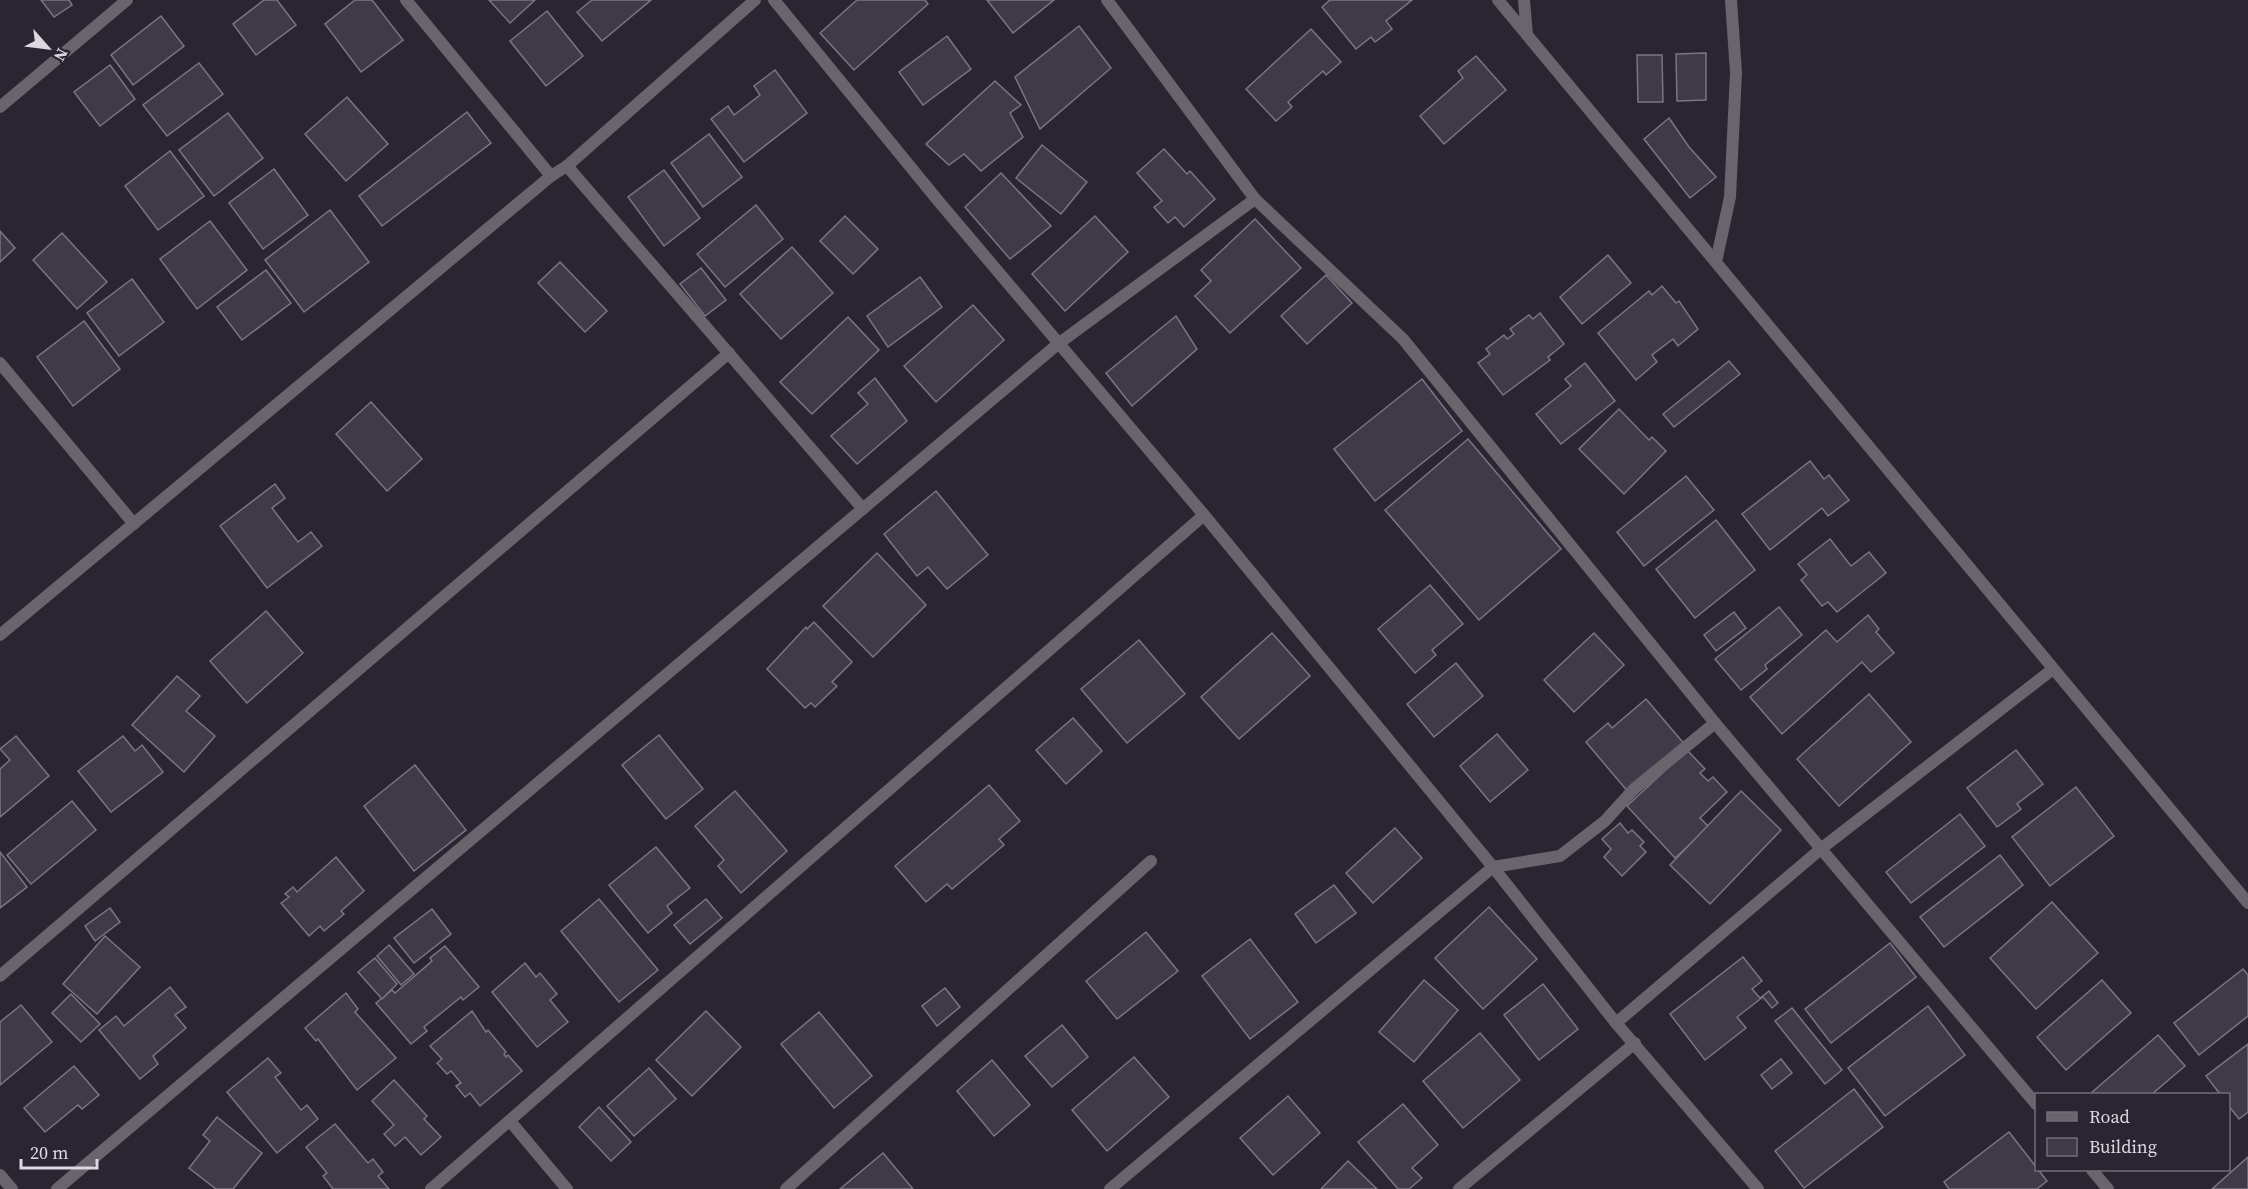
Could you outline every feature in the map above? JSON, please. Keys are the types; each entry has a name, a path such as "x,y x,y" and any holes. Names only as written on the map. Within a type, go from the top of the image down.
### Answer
{"street":[{"path":"0,107 127,0"},
{"path":"406,0 551,176"},
{"path":"0,635 551,176 567,166 755,0"},
{"path":"774,0 1494,867 1616,1023 1758,1189"},
{"path":"1107,0 1255,200 1403,339 1715,723 2035,1102"},
{"path":"1498,0 2248,903"},
{"path":"1524,0 1527,35"},
{"path":"1716,262 1730,197 1736,73 1731,0"},
{"path":"567,166 863,509"},
{"path":"57,1189 1058,344 1255,200"},
{"path":"0,976 729,353"},
{"path":"0,363 134,524"},
{"path":"431,1189 1204,516"},
{"path":"1616,1023 1822,848 2053,669"},
{"path":"1110,1189 1494,867 1560,856 1605,821 1634,789 1715,723"},
{"path":"786,1189 1151,861"},
{"path":"1459,1189 1635,1043"},
{"path":"510,1121 567,1189"},
{"path":"2093,1171 2108,1189"},
{"path":"0,1175 12,1189"}],"building":[{"path":"41,0 69,0 72,5 54,17"},
{"path":"264,0 277,0 296,25 256,55 233,24"},
{"path":"355,0 372,0 403,40 361,72 325,24"},
{"path":"489,0 535,0 510,23"},
{"path":"592,0 651,0 602,41 577,12"},
{"path":"857,0 925,0 928,4 854,70 820,33"},
{"path":"987,0 1054,0 1013,33"},
{"path":"1330,0 1412,0 1386,21 1392,29 1375,42 1371,37 1356,49 1322,7"},
{"path":"547,11 583,56 546,86 510,41"},
{"path":"161,16 184,46 133,85 111,55"},
{"path":"1079,26 1111,68 1040,129 1015,77"},
{"path":"1311,29 1341,62 1326,75 1323,71 1288,102 1292,107 1276,121 1246,89"},
{"path":"947,36 971,69 923,105 899,72"},
{"path":"1706,53 1706,100 1677,101 1676,54"},
{"path":"1637,55 1662,55 1663,102 1638,102"},
{"path":"1476,56 1506,90 1444,144 1420,116 1463,78 1458,71"},
{"path":"199,63 223,94 167,136 143,105"},
{"path":"110,65 135,99 100,126 74,92"},
{"path":"775,70 807,113 744,162 711,119 728,106 734,115 760,95 754,86"},
{"path":"995,81 1021,105 1010,113 1023,137 981,171 964,154 949,165 926,144"},
{"path":"347,97 388,144 346,181 305,134"},
{"path":"467,112 491,143 382,226 359,196"},
{"path":"228,113 263,158 214,196 179,150"},
{"path":"1669,118 1689,147 1716,177 1690,198 1644,139"},
{"path":"709,134 742,177 703,207 671,163"},
{"path":"1042,145 1087,182 1061,214 1016,178"},
{"path":"1164,149 1187,174 1190,171 1215,199 1184,227 1175,217 1168,223 1154,207 1162,201 1137,173"},
{"path":"170,151 204,196 158,230 125,186"},
{"path":"274,169 308,215 263,249 229,203"},
{"path":"664,170 700,218 664,246 628,197"},
{"path":"1001,173 1051,226 1010,259 965,207"},
{"path":"756,205 783,239 725,287 697,254"},
{"path":"330,210 369,262 304,312 265,260"},
{"path":"845,216 878,249 853,274 820,241"},
{"path":"1095,216 1128,252 1065,311 1032,274"},
{"path":"1255,219 1301,268 1230,333 1195,296 1211,281 1201,270"},
{"path":"210,221 247,270 197,309 160,259"},
{"path":"0,231 15,248 0,262"},
{"path":"62,233 107,282 77,309 33,260"},
{"path":"792,247 833,293 781,339 740,294"},
{"path":"1608,255 1631,283 1582,324 1560,297"},
{"path":"560,262 607,311 585,332 538,283"},
{"path":"701,268 726,300 705,316 680,284"},
{"path":"266,270 291,303 242,340 217,307"},
{"path":"1326,275 1352,303 1307,344 1281,316"},
{"path":"920,277 942,307 888,347 867,316"},
{"path":"132,279 164,322 119,356 87,313"},
{"path":"1662,286 1676,303 1679,301 1698,329 1678,346 1673,339 1652,355 1657,362 1636,380 1598,333 1649,291 1652,295"},
{"path":"973,305 1004,340 936,402 904,366"},
{"path":"1540,313 1564,344 1548,357 1550,360 1503,395 1478,363 1490,354 1486,349 1504,335 1507,339 1514,334 1510,329 1529,315 1533,319"},
{"path":"1176,316 1197,349 1132,406 1106,373"},
{"path":"848,317 879,350 812,414 780,382"},
{"path":"84,321 120,369 73,406 37,357"},
{"path":"1729,361 1740,374 1674,427 1663,414"},
{"path":"1585,363 1615,401 1561,444 1536,414 1571,386 1565,379"},
{"path":"875,378 907,421 857,464 831,436 868,404 858,393"},
{"path":"1422,379 1462,431 1375,501 1334,449"},
{"path":"371,402 422,459 387,491 336,434"},
{"path":"1619,409 1649,440 1652,437 1666,451 1624,494 1579,449"},
{"path":"1468,439 1561,549 1479,620 1385,510"},
{"path":"1810,461 1824,479 1829,475 1849,500 1828,516 1822,508 1770,550 1742,514"},
{"path":"1686,476 1714,510 1644,566 1617,532"},
{"path":"275,484 285,498 272,508 298,542 311,532 322,546 267,588 220,526"},
{"path":"936,491 988,555 947,589 928,567 917,576 884,534"},
{"path":"1716,520 1755,570 1695,618 1656,569"},
{"path":"1830,539 1851,566 1869,552 1886,573 1837,612 1828,602 1822,606 1801,580 1807,575 1798,564"},
{"path":"877,553 926,605 873,657 823,606"},
{"path":"1430,585 1463,624 1432,650 1436,655 1415,673 1378,629"},
{"path":"1779,607 1802,635 1765,665 1767,669 1741,690 1715,659"},
{"path":"266,611 303,653 247,703 210,661"},
{"path":"1734,612 1746,628 1716,651 1704,635"},
{"path":"1868,615 1879,629 1876,632 1894,653 1871,672 1862,662 1782,734 1750,697 1826,630 1837,642"},
{"path":"814,622 852,662 832,682 837,686 815,707 811,703 805,708 767,669 806,627 807,629"},
{"path":"1272,633 1310,676 1239,739 1201,697"},
{"path":"1594,633 1624,665 1574,712 1544,680"},
{"path":"1139,640 1185,694 1127,743 1081,689"},
{"path":"1456,663 1483,696 1434,737 1407,704"},
{"path":"177,676 200,696 186,711 215,736 184,772 132,725"},
{"path":"1869,694 1911,742 1839,806 1797,759"},
{"path":"1646,699 1686,746 1629,793 1586,742 1608,723 1612,728"},
{"path":"1073,718 1102,751 1066,784 1036,750"},
{"path":"1497,734 1528,770 1490,802 1460,766"},
{"path":"659,735 703,789 666,819 622,765"},
{"path":"16,736 49,776 0,817 0,769 10,760 0,749"},
{"path":"123,736 135,751 142,745 163,772 111,812 78,771"},
{"path":"1687,750 1705,769 1700,773 1708,781 1713,777 1727,792 1700,818 1709,827 1675,858 1627,806"},
{"path":"2016,750 2043,784 2017,804 2021,809 1997,827 1967,788"},
{"path":"415,765 466,830 414,871 364,806"},
{"path":"989,785 1020,821 999,839 1004,845 952,889 947,884 926,902 895,866"},
{"path":"2076,787 2114,836 2050,886 2012,837"},
{"path":"735,791 787,851 741,893 718,866 724,860 695,826"},
{"path":"1741,791 1781,830 1710,904 1670,865"},
{"path":"72,801 96,830 31,884 7,855"},
{"path":"1960,814 1985,846 1911,903 1886,872"},
{"path":"1620,823 1628,833 1632,830 1644,842 1640,846 1646,852 1622,876 1604,857 1611,849 1602,839"},
{"path":"1395,828 1422,858 1373,903 1346,873"},
{"path":"656,847 690,888 667,906 672,913 648,933 609,885"},
{"path":"0,852 27,887 0,908"},
{"path":"2000,855 2023,885 1944,947 1920,917"},
{"path":"336,857 364,891 341,911 344,914 324,931 320,926 309,936 281,903 289,897 285,894 293,887 297,892"},
{"path":"1334,885 1356,913 1316,943 1295,914"},
{"path":"599,899 658,970 619,1002 561,931"},
{"path":"706,899 722,918 690,944 674,925"},
{"path":"2052,902 2098,953 2036,1009 1990,958"},
{"path":"1489,907 1537,959 1483,1009 1435,958"},
{"path":"110,908 120,922 95,941 85,926"},
{"path":"432,909 451,934 414,963 394,938"},
{"path":"1146,932 1178,971 1117,1019 1086,981"},
{"path":"105,936 140,967 97,1014 63,984"},
{"path":"1250,939 1298,1002 1250,1039 1202,976"},
{"path":"1890,943 1916,977 1831,1043 1805,1009"},
{"path":"389,945 414,974 401,985 377,956"},
{"path":"445,946 479,987 463,1000 461,997 424,1027 427,1031 411,1044 376,1003 392,990 395,993 432,961 430,958"},
{"path":"1743,957 1762,981 1752,989 1760,998 1769,991 1778,1003 1772,1008 1763,997 1737,1017 1746,1028 1705,1060 1670,1014"},
{"path":"375,958 397,984 382,999 358,972"},
{"path":"525,963 536,977 540,973 557,994 550,1000 568,1022 537,1047 492,992"},
{"path":"2243,969 2248,975 2248,1016 2199,1055 2174,1023"},
{"path":"1424,980 1458,1010 1414,1062 1379,1032"},
{"path":"2102,980 2131,1013 2066,1070 2037,1037"},
{"path":"1543,984 1578,1029 1539,1060 1504,1015"},
{"path":"170,987 186,1007 175,1015 186,1028 153,1056 158,1064 140,1079 99,1030 116,1016 124,1026"},
{"path":"945,988 960,1007 937,1026 922,1006"},
{"path":"346,993 358,1009 355,1012 396,1058 357,1090 318,1039 316,1041 305,1028"},
{"path":"71,994 100,1024 81,1042 52,1013"},
{"path":"21,1005 52,1042 0,1085 0,1022"},
{"path":"1928,1006 1965,1055 1885,1116 1848,1068"},
{"path":"1792,1008 1842,1070 1825,1084 1775,1021"},
{"path":"472,1011 486,1032 488,1030 506,1052 504,1054 506,1057 508,1055 522,1071 480,1106 470,1093 465,1097 456,1086 461,1083 451,1071 447,1074 437,1063 442,1059 430,1046"},
{"path":"706,1011 741,1047 692,1096 656,1060"},
{"path":"819,1012 872,1076 834,1108 781,1044"},
{"path":"1062,1025 1088,1057 1052,1087 1025,1056"},
{"path":"1480,1033 1520,1080 1463,1128 1423,1081"},
{"path":"2158,1035 2185,1066 2153,1093 2091,1093"},
{"path":"2248,1044 2248,1112 2239,1119 2230,1108 2230,1093 2219,1093 2206,1076"},
{"path":"1134,1057 1169,1097 1107,1151 1072,1110"},
{"path":"268,1058 281,1073 275,1077 301,1110 307,1105 318,1119 277,1153 227,1092"},
{"path":"1781,1059 1792,1073 1772,1089 1761,1075"},
{"path":"992,1060 1030,1105 994,1136 957,1091"},
{"path":"74,1066 99,1095 82,1109 78,1105 45,1132 24,1108"},
{"path":"649,1068 676,1099 634,1136 607,1106"},
{"path":"394,1080 427,1116 424,1119 441,1137 421,1155 405,1137 395,1146 384,1134 394,1125 372,1101"},
{"path":"1854,1089 1883,1127 1804,1188 1775,1151"},
{"path":"1288,1096 1320,1133 1273,1175 1240,1138"},
{"path":"1403,1104 1438,1145 1412,1168 1422,1178 1409,1189 1398,1189 1358,1142"},
{"path":"599,1107 631,1142 611,1161 579,1127"},
{"path":"217,1117 262,1153 233,1189 216,1189 189,1168 210,1141 203,1135"},
{"path":"335,1124 368,1163 373,1159 383,1172 378,1176 389,1189 333,1189 323,1176 327,1173 306,1147"},
{"path":"2009,1132 2035,1166 2035,1171 2039,1171 2047,1181 2037,1189 1949,1189 1944,1182"},
{"path":"883,1153 913,1189 840,1189"},
{"path":"2248,1157 2248,1189 2212,1189"},
{"path":"1348,1161 1377,1189 1321,1189"}]}
